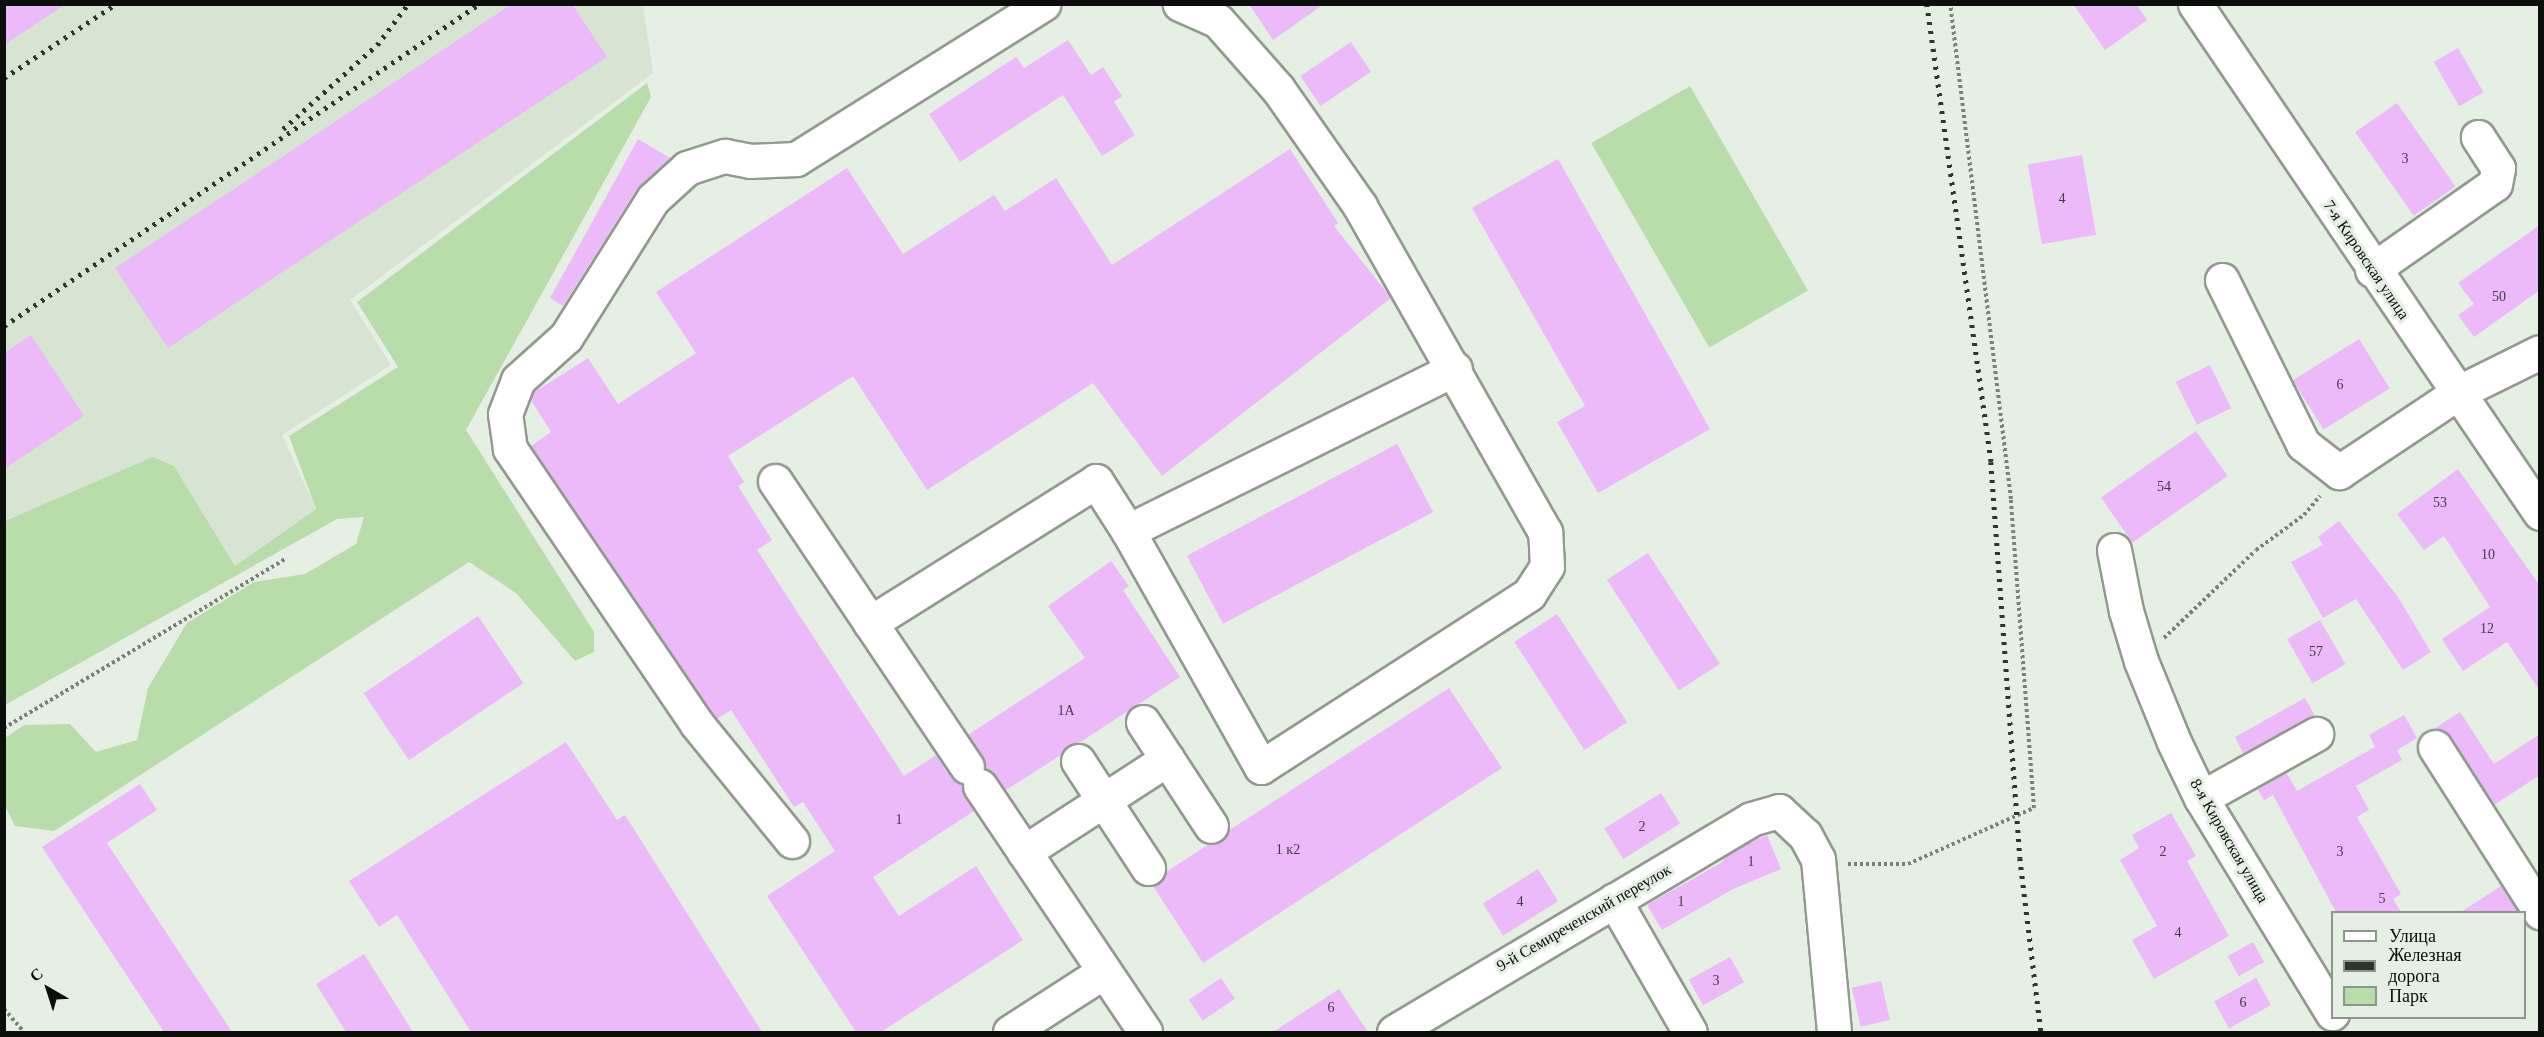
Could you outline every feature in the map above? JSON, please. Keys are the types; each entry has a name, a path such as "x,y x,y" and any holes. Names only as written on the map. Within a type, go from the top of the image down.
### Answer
{"street":[{"path":"792,841 697,724 517,459 505,434 505,414 518,380 566,337 653,199 687,168 725,156 750,161 796,159 1042,4"},
{"path":"870,622 1096,481 1128,531 1261,767 1529,594 1546,566 1545,532 1455,369 1360,206 1278,89 1218,21 1180,4"},
{"name":"7-я Кировская улица","path":"2194,4 2372,270 2459,392 2540,513"},
{"path":"2372,270 2495,184 2498,168 2478,137"},
{"path":"2222,280 2303,444 2339,472 2459,392 2540,352"},
{"path":"1128,531 1455,369"},
{"path":"775,480 1145,1032"},
{"name":"8-я Кировская улица","path":"2114,550 2126,611 2141,660 2201,798 2331,1011"},
{"path":"1143,722 1210,826"},
{"path":"2201,798 2316,734"},
{"path":"2435,747 2540,912"},
{"path":"1024,852 1167,759"},
{"path":"1078,761 1148,868"},
{"name":"9-й Семиреченский переулок","path":"1394,1032 1751,819 1779,811 1805,835 1818,859"},
{"path":"1818,859 1834,1032"},
{"path":"1614,900 1690,1032"},
{"path":"1010,1032 1103,972"},
{"path":"2336,1019 2344,1032"}],"path":[{"path":"1818,859 1858,866 1908,864 2034,808 2011,499 1950,4"},
{"path":"2141,660 2256,550 2304,515 2339,472"},
{"path":"4,728 287,558"},
{"path":"4,1009 24,1032"}],"shaded area":[{"path":"5,5 643,5 653,73 350,300 391,365 282,435 316,509 235,566 174,466 5,521"}],"green space":[{"path":"647,83 651,97 466,430 594,632 594,652 575,661 516,593 469,562 54,831 15,826 5,806 5,738 24,725 70,724 96,752 137,740 148,688 187,623 254,582 305,574 356,544 364,517 337,519 5,705 5,521 153,457 174,466 235,566 316,509 289,436 398,367 357,302"},
{"path":"1690,86 1808,290 1709,347 1591,143"}],"building":[{"path":"4,4 66,4 4,45"},
{"path":"512,4 572,4 607,57 168,348 115,268"},
{"path":"1249,4 1324,4 1273,40"},
{"path":"2073,4 2136,4 2147,20 2105,50"},
{"path":"1068,40 1091,75 1103,67 1122,96 1114,102 1135,135 1102,156 1063,95 960,162 929,114 1016,57 1024,68"},
{"path":"1351,42 1371,72 1321,106 1300,76"},
{"path":"2458,48 2484,92 2459,106 2434,62"},
{"path":"2397,103 2456,187 2414,216 2355,132"},
{"path":"638,139 670,158 637,189 563,306 550,298"},
{"path":"1290,149 1338,223 1334,226 1391,298 1162,476 1093,383 927,490 853,376 728,456 744,482 738,486 772,540 757,550 904,776 936,755 951,777 962,784 974,811 873,877 899,916 976,866 1023,940 881,1032 856,1032 767,896 835,851 803,802 794,807 731,710 717,719 712,713 531,446 551,432 531,400 533,393 588,358 618,404 696,353 656,292 847,168 903,254 994,195 1005,211 1056,178 1112,265"},
{"path":"2082,155 2096,235 2042,244 2028,165"},
{"path":"1558,159 1710,429 1598,493 1557,422 1585,406 1472,208"},
{"path":"2540,225 2540,290 2474,337 2458,315 2474,304 2458,283"},
{"path":"31,335 84,416 4,469 4,353"},
{"path":"2359,339 2390,388 2324,430 2293,380"},
{"path":"2210,365 2231,408 2197,425 2176,382"},
{"path":"2196,431 2228,476 2133,543 2101,498"},
{"path":"1397,444 1433,512 1223,624 1187,556"},
{"path":"2458,469 2540,586 2540,691 2507,642 2463,671 2442,639 2490,607 2444,536 2424,550 2397,514"},
{"path":"2339,521 2398,597 2431,652 2403,670 2356,599 2323,618 2291,562 2323,545 2318,537"},
{"path":"1648,553 1720,664 1679,690 1607,580"},
{"path":"1111,561 1129,586 1123,590 1180,677 1079,743 1068,745 1061,755 1006,790 985,768 983,757 968,735 1085,658 1048,606"},
{"path":"1557,614 1627,722 1584,750 1514,642"},
{"path":"478,616 523,683 409,760 364,693"},
{"path":"2320,620 2346,664 2313,683 2287,639"},
{"path":"1449,688 1502,768 1203,963 1153,886 1166,872 1209,844 1221,842 1228,831"},
{"path":"2305,698 2315,716 2243,753 2235,737"},
{"path":"2460,712 2494,764 2540,734 2540,775 2494,805 2451,737 2435,728"},
{"path":"2404,715 2417,738 2397,750 2402,760 2356,786 2369,810 2357,817 2401,894 2393,899 2400,911 2335,911 2273,795 2264,800 2257,788 2286,772 2297,791 2375,747 2369,735"},
{"path":"566,742 617,820 625,815 762,1032 471,1032 397,915 379,927 349,881"},
{"path":"140,784 157,810 107,843 232,1032 164,1032 42,847"},
{"path":"1661,793 1680,824 1623,859 1604,829"},
{"path":"2171,813 2196,856 2187,861 2229,936 2154,979 2132,940 2157,926 2120,860 2139,848 2132,835"},
{"path":"1767,835 1781,869 1733,889 1662,930 1647,905 1724,861 1722,858 1745,844"},
{"path":"1538,869 1558,901 1503,936 1483,903"},
{"path":"2501,886 2517,911 2463,911"},
{"path":"2253,942 2264,962 2239,976 2228,956"},
{"path":"364,954 413,1032 346,1032 316,984"},
{"path":"1730,957 1744,982 1703,1005 1689,980"},
{"path":"1221,978 1235,999 1203,1021 1189,1000"},
{"path":"2256,978 2271,1005 2229,1028 2214,1001"},
{"path":"1881,981 1890,1020 1861,1027 1852,988"},
{"path":"1339,989 1368,1032 1273,1032"}],"railway":[{"path":"4,78 116,4"},
{"path":"283,129 377,45 408,4"},
{"path":"4,326 479,4"},
{"path":"1927,4 1991,462 2020,858 2041,1032"}]}
